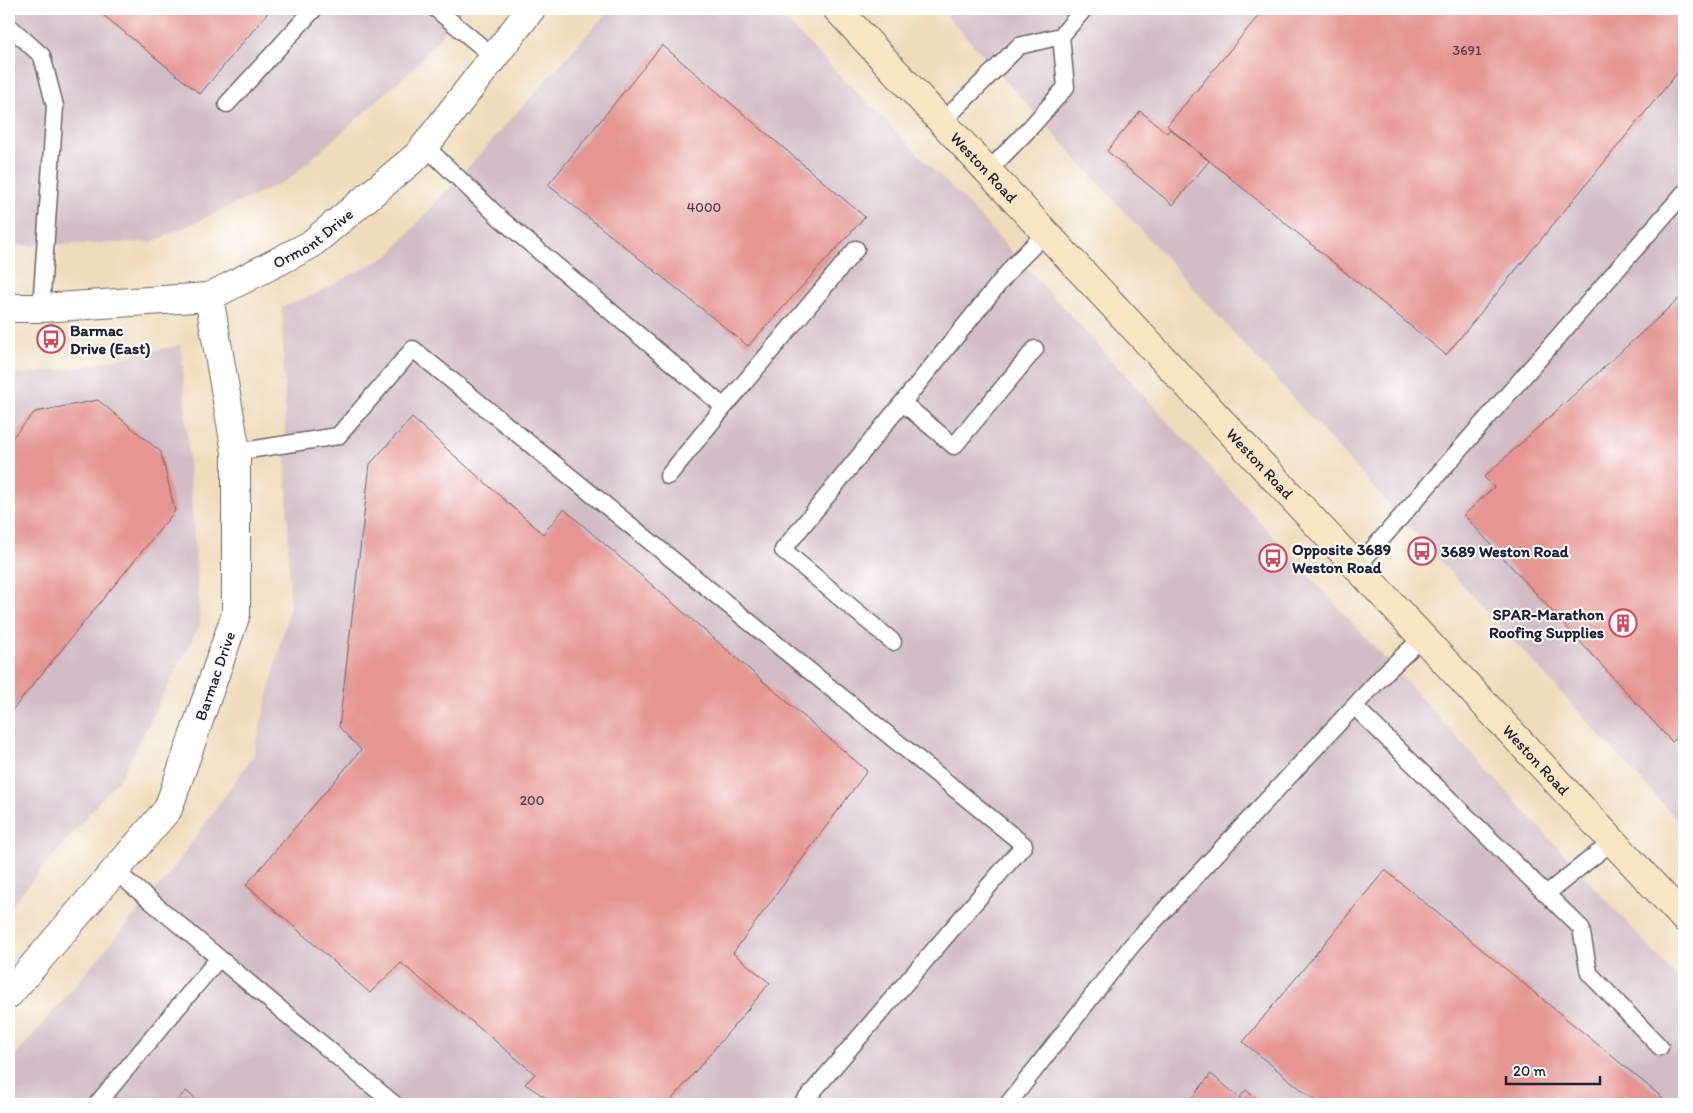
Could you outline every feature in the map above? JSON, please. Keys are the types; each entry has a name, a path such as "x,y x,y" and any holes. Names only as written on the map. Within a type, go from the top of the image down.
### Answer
{"main road":[{"name":"Weston Road","path":"837,9 1684,918"}],"street":[{"name":"Ormont Drive","path":"9,308 41,308 209,297 310,245 418,155 531,9"},
{"name":"Barmac Drive","path":"9,994 168,809 236,614 236,452 209,297"}],"lane":[{"path":"227,104 314,9"},
{"path":"436,9 494,57"},
{"path":"942,122 1019,46 1062,36 1084,9"},
{"path":"9,26 42,56 55,106 41,308"},
{"path":"988,171 1030,128 1066,86 1062,36"},
{"path":"425,146 500,219 724,407"},
{"path":"1357,568 1684,192"},
{"path":"893,642 783,550 1014,265 1046,233"},
{"path":"668,476 856,249"},
{"path":"236,452 338,436 413,349 1024,844 802,1104"},
{"path":"902,403 954,446 1035,349"},
{"path":"1008,1104 1132,945 1354,706 1422,637"},
{"path":"1354,706 1581,928 1590,973 1660,1047"},
{"path":"1546,894 1613,841"},
{"path":"115,870 394,1104"},
{"path":"97,1104 219,958"}],"shaded area":[{"path":"9,9 463,9 415,67 288,180 152,242 9,246"},
{"path":"610,9 774,9 972,208 1684,985 1684,1104 9,1104 9,1063 168,876 253,756 290,605 282,307 313,295 389,255"},
{"path":"941,9 1684,9 1684,827 1421,540"},
{"path":"181,345 200,624 122,775 9,908 9,375 70,369"}],"building":[{"path":"96,9 271,9 200,94"},
{"path":"1264,9 1684,9 1684,65 1446,355 1167,126"},
{"path":"662,45 865,217 748,346 548,185"},
{"path":"1140,111 1167,133 1170,129 1209,161 1173,205 1107,151"},
{"name":"SPAR-Marathon Roofing Supplies","path":"1684,294 1684,731 1672,742 1464,515 1494,487 1484,477"},
{"path":"98,400 161,452 175,511 9,714 9,441 35,412"},
{"path":"412,418 543,534 564,509 867,771 733,953 770,983 668,1104 555,1104 525,1084 535,1074 401,963 370,993 246,885 361,750 339,727 370,464"},
{"path":"1385,870 1663,1098 1658,1104 1319,1104 1243,1042"},
{"path":"1211,1074 1240,1098 1246,1090 1263,1104 1187,1104"},
{"path":"186,1091 202,1104 174,1104"}],"place":[{"name":"Barmac Drive (East)","path":"51,339"},
{"name":"3689 Weston Road","path":"1422,551"},
{"name":"Opposite 3689 Weston Road","path":"1273,558"},
{"name":"SPAR-Marathon Roofing Supplies","path":"1623,623"}]}
